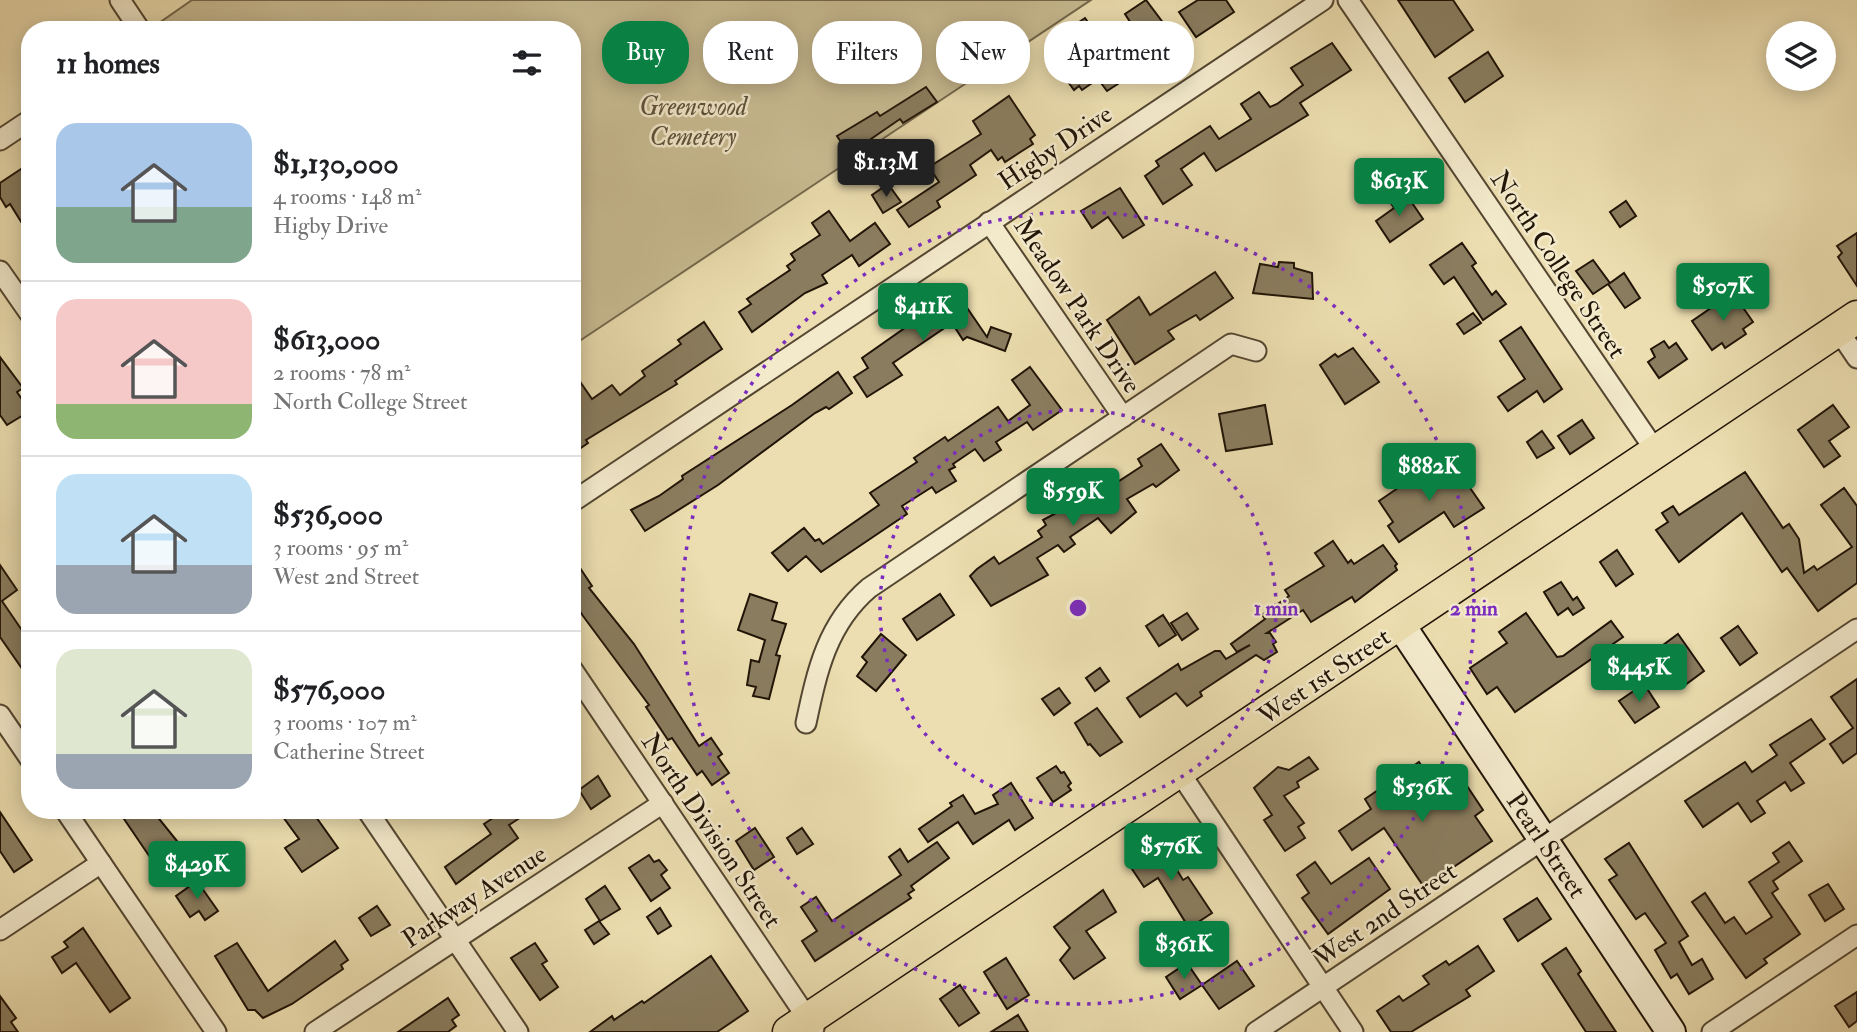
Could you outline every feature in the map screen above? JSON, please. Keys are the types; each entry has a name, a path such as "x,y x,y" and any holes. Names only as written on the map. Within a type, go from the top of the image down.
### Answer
{"main road":[{"name":"West 1st Street","path":"805,1028 1847,323"}],"street":[{"path":"120,0 135,21"},
{"name":"Higby Drive","path":"581,496 1323,0"},
{"name":"North College Street","path":"1348,0 1657,453"},
{"path":"0,140 21,126"},
{"name":"Meadow Park Drive","path":"989,222 1123,417"},
{"path":"0,271 21,301"},
{"path":"1847,323 1857,358"},
{"path":"806,723 825,648 838,620 852,602 1231,344 1256,351"},
{"name":"Pearl Street","path":"1400,624 1671,1032"},
{"name":"West 2nd Street","path":"1256,1032 1857,629"},
{"name":"North Division Street","path":"581,683 663,803 805,1028"},
{"path":"0,715 21,746"},
{"path":"1180,773 1353,1032"},
{"name":"Parkway Avenue","path":"315,1032 663,803"},
{"path":"71,819 216,1032"},
{"path":"373,819 518,1032"},
{"path":"0,930 101,863"},
{"path":"1712,1032 1857,934"}],"green space":[{"name":"Greenwood Cemetery","path":"192,0 1091,0 1060,21 1044,21 1044,31 1030,41 1030,21 936,21 936,84 965,84 581,340 581,21 162,21"}],"building":[{"path":"1146,0 1162,21 1129,21 1125,14"},
{"path":"1198,0 1226,0 1234,12 1196,37 1194,21 1185,21 1179,12"},
{"path":"1398,0 1453,0 1473,30 1435,57"},
{"path":"1332,43 1351,70 1300,103 1308,115 1216,171 1204,153 1181,169 1192,185 1163,204 1145,176 1159,166 1156,161 1210,126 1219,139 1251,119 1241,104 1259,92 1270,107 1277,104 1303,85 1291,68"},
{"path":"1488,52 1503,76 1465,102 1449,78"},
{"path":"1070,84 1091,84 1082,90 1079,86 1074,90"},
{"path":"1102,84 1118,84 1107,91"},
{"path":"926,87 937,102 903,123 900,119 849,154 837,136 877,112 880,116"},
{"path":"1009,96 1035,135 1030,139 1033,144 1005,162 1002,157 998,160 991,150 970,165 976,175 937,201 940,207 909,227 897,210 939,182 929,167 981,134 973,121"},
{"path":"21,169 21,222 10,204 6,207 0,197 0,183"},
{"path":"888,184 901,202 883,213 872,195"},
{"path":"1120,188 1144,225 1123,238 1108,217 1092,228 1081,211"},
{"path":"1406,194 1423,219 1390,242 1376,221 1394,208 1391,203"},
{"path":"1626,201 1636,216 1620,227 1610,212"},
{"path":"829,211 850,241 875,223 890,244 859,266 852,255 822,275 827,283 805,293 752,332 739,312 751,304 747,299 790,270 787,266 795,260 791,254 820,235 812,223"},
{"path":"1857,233 1857,286 1838,257 1842,253 1837,246"},
{"path":"1462,243 1476,263 1472,266 1492,295 1496,291 1506,304 1483,320 1454,277 1444,284 1430,265"},
{"path":"1593,260 1610,283 1624,273 1640,298 1625,308 1608,284 1593,294 1576,271"},
{"path":"1279,262 1294,263 1294,268 1312,273 1313,299 1253,293 1260,264 1278,267"},
{"path":"1215,272 1233,298 1200,320 1196,315 1168,331 1174,339 1135,364 1107,320 1139,297 1150,315"},
{"path":"1733,293 1753,322 1743,329 1746,334 1725,348 1722,343 1712,350 1692,321"},
{"path":"959,296 987,337 991,327 1011,334 1005,351 967,337 963,340 952,323 893,363 902,375 867,397 854,377 868,368 862,358 929,311 931,314"},
{"path":"1473,313 1481,323 1464,334 1457,324"},
{"path":"704,322 722,349 675,381 677,384 586,440 588,443 581,448 581,383 592,399 612,385 620,395 645,376 642,371 681,344 678,340"},
{"path":"1521,327 1562,389 1544,402 1537,391 1508,411 1498,397 1525,379 1500,341"},
{"path":"1664,341 1669,348 1676,343 1687,359 1659,378 1648,362 1655,357 1651,349"},
{"path":"1353,348 1379,382 1345,404 1320,365 1335,354 1338,357"},
{"path":"0,357 21,385 17,392 21,398 21,416 7,425 0,415"},
{"path":"1030,367 1062,410 1033,430 1027,422 996,442 1001,450 984,461 975,449 953,464 955,467 949,470 956,481 936,493 932,487 902,506 907,514 821,572 806,556 788,571 772,553 804,528 815,541 819,539 823,544 879,505 870,493 917,462 914,458 945,437 948,441 998,407 1008,421 1030,405 1012,380"},
{"path":"838,372 852,393 829,409 826,407 815,413 718,485 645,531 631,510 659,496 683,479 682,476"},
{"path":"1265,405 1272,444 1226,451 1219,414"},
{"path":"1833,405 1849,427 1829,441 1840,456 1824,467 1798,430"},
{"path":"1582,420 1594,438 1570,454 1558,436"},
{"path":"1542,431 1554,448 1537,458 1527,442"},
{"path":"1161,444 1179,470 1156,487 1153,484 1127,499 1136,512 1111,533 1098,518 1070,537 1075,544 1064,552 1058,545 1037,558 1048,575 991,606 970,576 977,569 994,557 999,564 1042,537 1038,531 1046,525 1043,520 1071,505 1075,510 1100,492 1098,488 1116,476 1119,481 1142,466 1138,459"},
{"path":"1438,467 1450,487 1463,478 1484,508 1454,527 1444,512 1399,542 1388,526 1393,522 1379,501 1427,468 1430,472"},
{"path":"1745,472 1783,528 1789,524 1799,539 1804,573 1814,566 1817,570 1852,547 1821,505 1844,488 1857,506 1857,583 1818,611 1787,568 1782,572 1742,513 1679,562 1656,530 1668,522 1662,513 1673,506 1679,515"},
{"path":"1333,541 1348,563 1351,560 1354,564 1383,545 1397,564 1397,570 1355,602 1352,597 1311,622 1303,610 1267,633 1270,633 1276,642 1273,644 1277,652 1264,660 1256,655 1200,692 1202,696 1187,706 1176,693 1140,717 1127,698 1178,664 1181,670 1215,651 1220,651 1226,659 1250,645 1237,652 1231,644 1265,619 1262,615 1289,596 1285,590 1324,566 1315,553"},
{"path":"1617,550 1633,574 1616,586 1600,562"},
{"path":"0,565 17,590 2,601 21,629 21,667 0,637"},
{"path":"581,570 592,586 589,588 634,644 699,746 711,738 722,754 718,757 729,773 712,785 702,771 697,775 672,738 668,740 646,707 649,705 583,616"},
{"path":"1561,582 1573,600 1577,597 1584,608 1573,615 1568,608 1558,615 1544,592"},
{"path":"750,594 777,603 772,620 786,624 776,655 780,656 769,699 753,696 756,687 747,685 751,660 759,662 765,640 738,630"},
{"path":"940,594 954,615 917,640 903,619"},
{"path":"1187,613 1198,629 1182,640 1171,623"},
{"path":"1526,613 1557,657 1563,656 1611,621 1623,637 1515,712 1497,687 1487,694 1470,668 1507,643 1499,632"},
{"path":"1163,615 1176,635 1159,646 1146,626"},
{"path":"1738,626 1757,653 1740,665 1721,638"},
{"path":"881,634 906,655 876,691 857,676 867,662 862,657"},
{"path":"1678,634 1704,671 1681,688 1655,651"},
{"path":"1100,668 1109,681 1095,691 1086,678"},
{"path":"1857,679 1857,753 1843,763 1830,744 1853,728 1831,697"},
{"path":"1644,684 1659,707 1635,723 1619,701"},
{"path":"1059,688 1070,703 1054,715 1042,699"},
{"path":"1097,708 1122,742 1100,756 1088,745 1075,723"},
{"path":"1811,719 1825,739 1790,763 1804,783 1791,791 1785,782 1757,801 1765,813 1751,822 1738,803 1703,827 1685,801 1745,762 1752,772 1777,755 1770,745"},
{"path":"1309,757 1318,769 1297,782 1299,787 1284,796 1304,823 1298,827 1305,838 1285,851 1264,820 1272,815 1254,788 1278,767 1289,770"},
{"path":"1419,762 1445,801 1467,786 1483,810 1475,816 1492,841 1424,887 1384,828 1352,850 1339,831 1371,809 1365,799"},
{"path":"1056,766 1071,783 1068,786 1071,790 1053,802 1037,778"},
{"path":"598,776 610,796 591,809 581,789"},
{"path":"1011,783 1033,818 1015,830 1009,820 973,844 958,822 928,842 919,829 963,795 975,814 998,804 993,795"},
{"path":"0,812 32,860 14,872 0,851"},
{"path":"124,819 159,819 189,856 207,844 218,859 199,871 189,857 166,872 161,865 156,866"},
{"path":"285,819 317,819 338,848 302,872 285,848 299,839"},
{"path":"492,819 518,819 509,825 518,838 456,884 445,867 491,834 484,824"},
{"path":"755,828 774,857 754,870 736,841"},
{"path":"802,828 813,844 797,854 787,838"},
{"path":"937,842 949,858 911,886 914,890 908,894 911,898 815,961 802,941 817,931 801,907 816,897 832,921 901,875 889,857 900,849 908,862"},
{"path":"1160,842 1183,880 1188,877 1212,913 1189,928 1158,878 1144,887 1128,863"},
{"path":"1789,842 1802,861 1773,881 1778,889 1772,893 1800,934 1764,959 1767,963 1746,978 1692,902 1705,893 1725,923 1734,917 1746,934 1772,917 1749,882 1779,862 1773,853"},
{"path":"1629,843 1688,936 1679,942 1692,965 1702,959 1713,979 1689,994 1677,974 1671,978 1655,950 1666,943 1645,913 1636,919 1609,880 1617,875 1605,859"},
{"path":"649,855 654,862 659,860 667,870 661,875 670,888 651,901 629,868"},
{"path":"1369,858 1390,889 1328,934 1302,898 1309,893 1297,875 1315,862 1331,884"},
{"path":"197,881 218,911 205,920 199,911 190,917 176,896"},
{"path":"1828,884 1844,909 1825,921 1809,895"},
{"path":"605,886 620,909 600,921 586,899"},
{"path":"1103,890 1116,912 1086,931 1105,958 1074,979 1060,960 1070,948 1054,927"},
{"path":"1537,898 1551,919 1518,941 1504,919"},
{"path":"377,906 390,925 371,936 359,918"},
{"path":"660,908 671,926 658,934 647,917"},
{"path":"599,921 609,934 594,944 585,930"},
{"path":"83,928 130,998 110,1012 76,963 62,973 52,957 68,947 64,942"},
{"path":"335,941 348,960 341,965 343,969 292,1004 263,1018 255,1010 248,1010 215,956 237,943 268,991"},
{"path":"535,943 547,961 542,964 558,987 540,1000 511,958"},
{"path":"1478,946 1494,971 1466,990 1470,996 1411,1032 1391,1032 1377,1011 1399,996 1403,1001 1429,984 1423,976 1446,961 1449,965"},
{"path":"1566,948 1581,971 1578,974 1616,1032 1586,1032 1542,964"},
{"path":"711,956 748,1011 717,1032 590,1032 612,1016 614,1020 642,1001 644,1003"},
{"path":"1006,958 1029,995 1007,1009 984,972"},
{"path":"1237,961 1254,986 1219,1009 1202,985"},
{"path":"1187,963 1202,985 1180,999 1166,977"},
{"path":"960,985 979,1013 959,1026 940,999"},
{"path":"1857,992 1857,1021 1849,1027 1835,1006"},
{"path":"0,996 16,1018 11,1022 18,1032 0,1032"},
{"path":"448,998 459,1015 452,1020 456,1026 448,1032 398,1032"},
{"path":"1018,1015 1028,1032 991,1032"}]}
